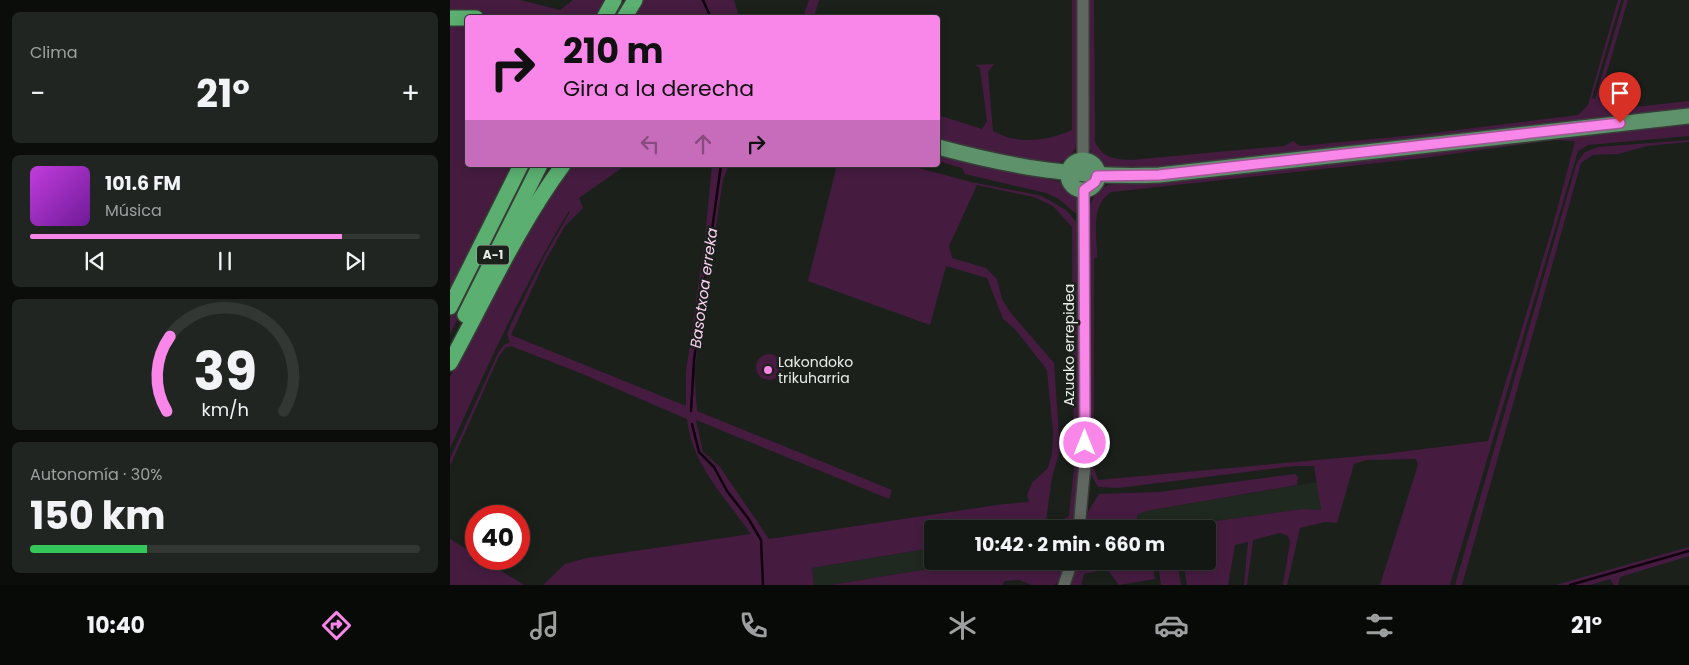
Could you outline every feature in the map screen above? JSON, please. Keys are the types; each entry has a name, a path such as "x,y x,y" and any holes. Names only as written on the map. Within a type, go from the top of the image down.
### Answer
{"highway":[{"path":"606,15 614,0"},
{"path":"626,15 635,0"},
{"path":"450,18 465,18"},
{"name":"A-1","path":"450,307 520,167"},
{"name":"A-1","path":"450,348 490,262 539,167"},
{"path":"450,363 514,245 562,167"}],"main road":[{"path":"940,147 1011,165 1068,174 1097,176 1159,175 1689,116"},
{"path":"1083,160 1094,165 1097,176 1095,182 1084,190 1075,188 1070,182 1068,174 1072,164 1083,160"}],"street":[{"path":"1083,0 1083,160"},
{"name":"Azuako errepidea","path":"1080,520 1085,462 1084,190"},
{"path":"1064,585 1069,570"}],"shaded area":[{"path":"450,0 520,0 560,10 573,0 605,0 596,15 488,15 476,12 450,12"},
{"path":"644,0 734,0 738,15 635,15"},
{"path":"809,0 819,0 815,15 804,15"},
{"path":"1072,0 1078,0 1077,145 1069,157 1057,163 1047,165 940,140 940,116 982,129 987,121 980,68 975,65 994,64 988,72 993,131 1012,138 1032,140 1053,137 1072,130"},
{"path":"1089,0 1094,0 1095,142 1102,152 1115,158 1131,160 1284,146 1293,141 1300,146 1426,134 1578,115 1588,105 1618,0 1621,0 1592,98 1595,99 1624,0 1628,0 1599,99 1608,110 1689,101 1689,109 1171,167 1116,168 1099,163 1092,155 1089,146"},
{"path":"465,20 465,167 510,167 450,289 450,21"},
{"path":"1689,121 1689,136 1588,145 1578,151 1450,585 1380,585 1418,465 1416,459 1366,460 1354,464 1337,523 1325,522 1300,528 1287,585 1283,585 1290,542 1288,536 1280,533 1253,540 1247,585 1244,585 1248,542 1235,545 1228,585 1187,585 1184,570 1216,570 1216,521 1303,509 1321,510 1314,466 1294,466 1118,488 1098,487 1089,471 1089,209 1095,195 1108,185","holes":["1554,140 1575,141 1553,225 1488,441 1384,454 1098,480 1094,469 1094,259 1097,257 1097,213 1104,198 1111,192 1423,158"]},
{"path":"1689,140 1689,142 1647,146 1618,154 1593,155 1581,163 1462,585 1455,585 1577,162 1585,152 1598,147"},
{"path":"940,154 1004,171 1062,182 1076,198 1078,213 1075,213 1059,199 1046,193 965,174 962,168 940,162"},
{"path":"525,167 533,167 450,334 450,318"},
{"path":"569,167 623,167 579,198 583,208 565,226 544,263 511,335 686,406 686,372 705,237 712,167 728,167 723,180 694,372 697,411 892,490 889,499 696,420 703,452 720,467 769,539 1004,504 1029,502 1027,495 1032,483 1048,468 1052,454 1053,433 1047,370 1015,329 1003,319 987,278 946,266 930,325 808,281 836,167 915,167 971,182 1042,196 1066,210 1078,224 1080,455 1075,520 1062,520 1069,516 1074,469 1072,227 1053,206 1034,197 977,185 949,246 952,258 986,268 997,279 1002,299 1010,312 1054,363 1060,450 1052,477 1046,520 924,520 924,549 812,568 814,585 543,585 565,564 587,558 751,534 711,480 703,466 695,451 687,419 511,346 505,348 499,356 450,466 450,459 498,353 504,345 510,342 507,335 511,324 569,211 520,298 450,448 450,377 498,285 547,200"},
{"path":"769,354 778,358 782,367 778,376 769,380 760,376 756,367 760,358"},
{"path":"1295,474 1298,477 1297,485 1146,511 1137,515 1137,520 1087,520 1088,512 1099,494 1159,492"},
{"path":"1317,482 1321,510 1303,509 1216,521 1137,520 1137,515 1146,511"},
{"path":"450,539 465,548 465,570 500,570 524,585 450,585"},
{"path":"1689,547 1689,556 1620,577 1618,585 1614,585 1610,579 1590,585 1556,585"},
{"path":"924,549 924,570 830,585 814,585 812,568"},
{"path":"924,570 1063,570 1055,585 1032,585 1019,580 1005,581 1002,585 830,585"},
{"path":"1076,570 1102,570 1084,574 1081,585 1071,585"},
{"path":"1108,570 1154,570 1155,579 1119,585"},
{"path":"1159,570 1178,570 1181,585 1161,585"}],"waterway":[{"name":"Basotxoa erreka","path":"703,0 710,15"},
{"name":"Basotxoa erreka","path":"691,411 694,360 721,167"},
{"name":"Basotxoa erreka","path":"692,424 699,452 714,467 727,491 748,518 761,540 763,585"},
{"path":"1570,585 1689,551"}],"place":[{"name":"Lakondoko trikuharria","path":"768,370"}],"route":[{"path":"1085,443 1084,190 1090,188 1097,176 1159,175 1620,123"}]}
